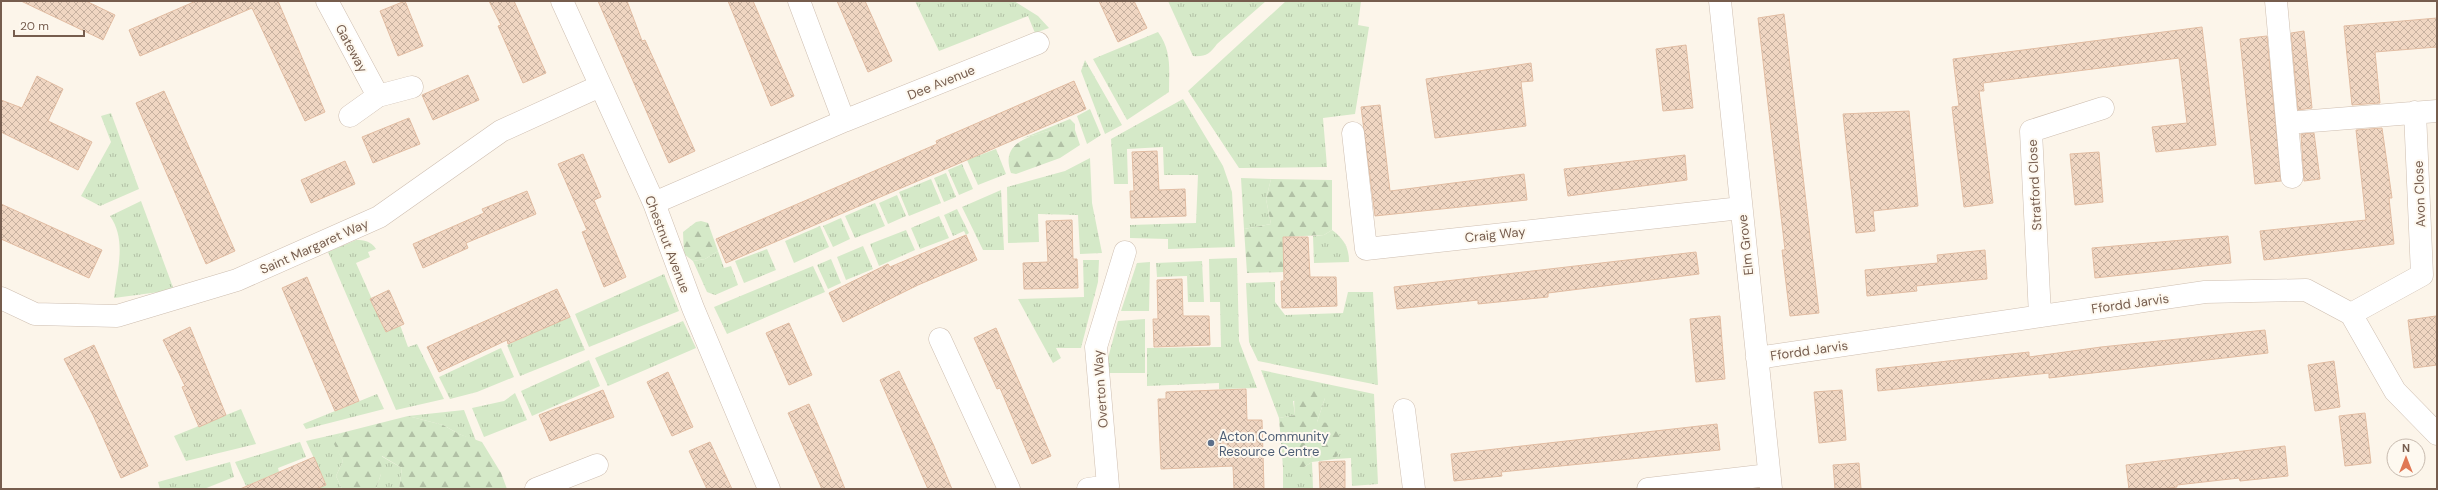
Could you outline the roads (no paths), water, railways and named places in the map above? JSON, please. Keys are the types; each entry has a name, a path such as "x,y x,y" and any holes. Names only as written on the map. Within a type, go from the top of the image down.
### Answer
{"street":[{"name":"Gateway","path":"327,1 378,96"},
{"name":"Chestnut Avenue","path":"562,1 654,203 692,308 769,489"},
{"path":"799,1 844,122"},
{"name":"Elm Grove","path":"1720,1 1770,482"},
{"path":"2276,1 2292,177"},
{"name":"Dee Avenue","path":"654,203 844,122 1038,43"},
{"name":"Saint Margaret Way","path":"1,298 35,314 117,316 237,280 379,217 501,131 600,86"},
{"path":"350,116 378,96 412,87"},
{"name":"Stratford Close","path":"2040,316 2031,131 2103,108"},
{"path":"2287,123 2437,111"},
{"name":"Avon Close","path":"2351,314 2429,276 2415,112"},
{"name":"Craig Way","path":"1353,133 1366,249 1741,208"},
{"name":"Overton Way","path":"1088,489 1108,486 1096,347 1125,252"},
{"name":"Ffordd Jarvis","path":"1757,358 2205,292 2306,290 2351,314"},
{"path":"2351,314 2395,390 2437,434"},
{"path":"940,339 1009,489"},
{"path":"1404,410 1414,489"},
{"path":"536,489 559,485 598,465"},
{"path":"1648,489 1770,482"}],"place":[{"name":"Acton Community Resource Centre","path":"1211,443"}]}
